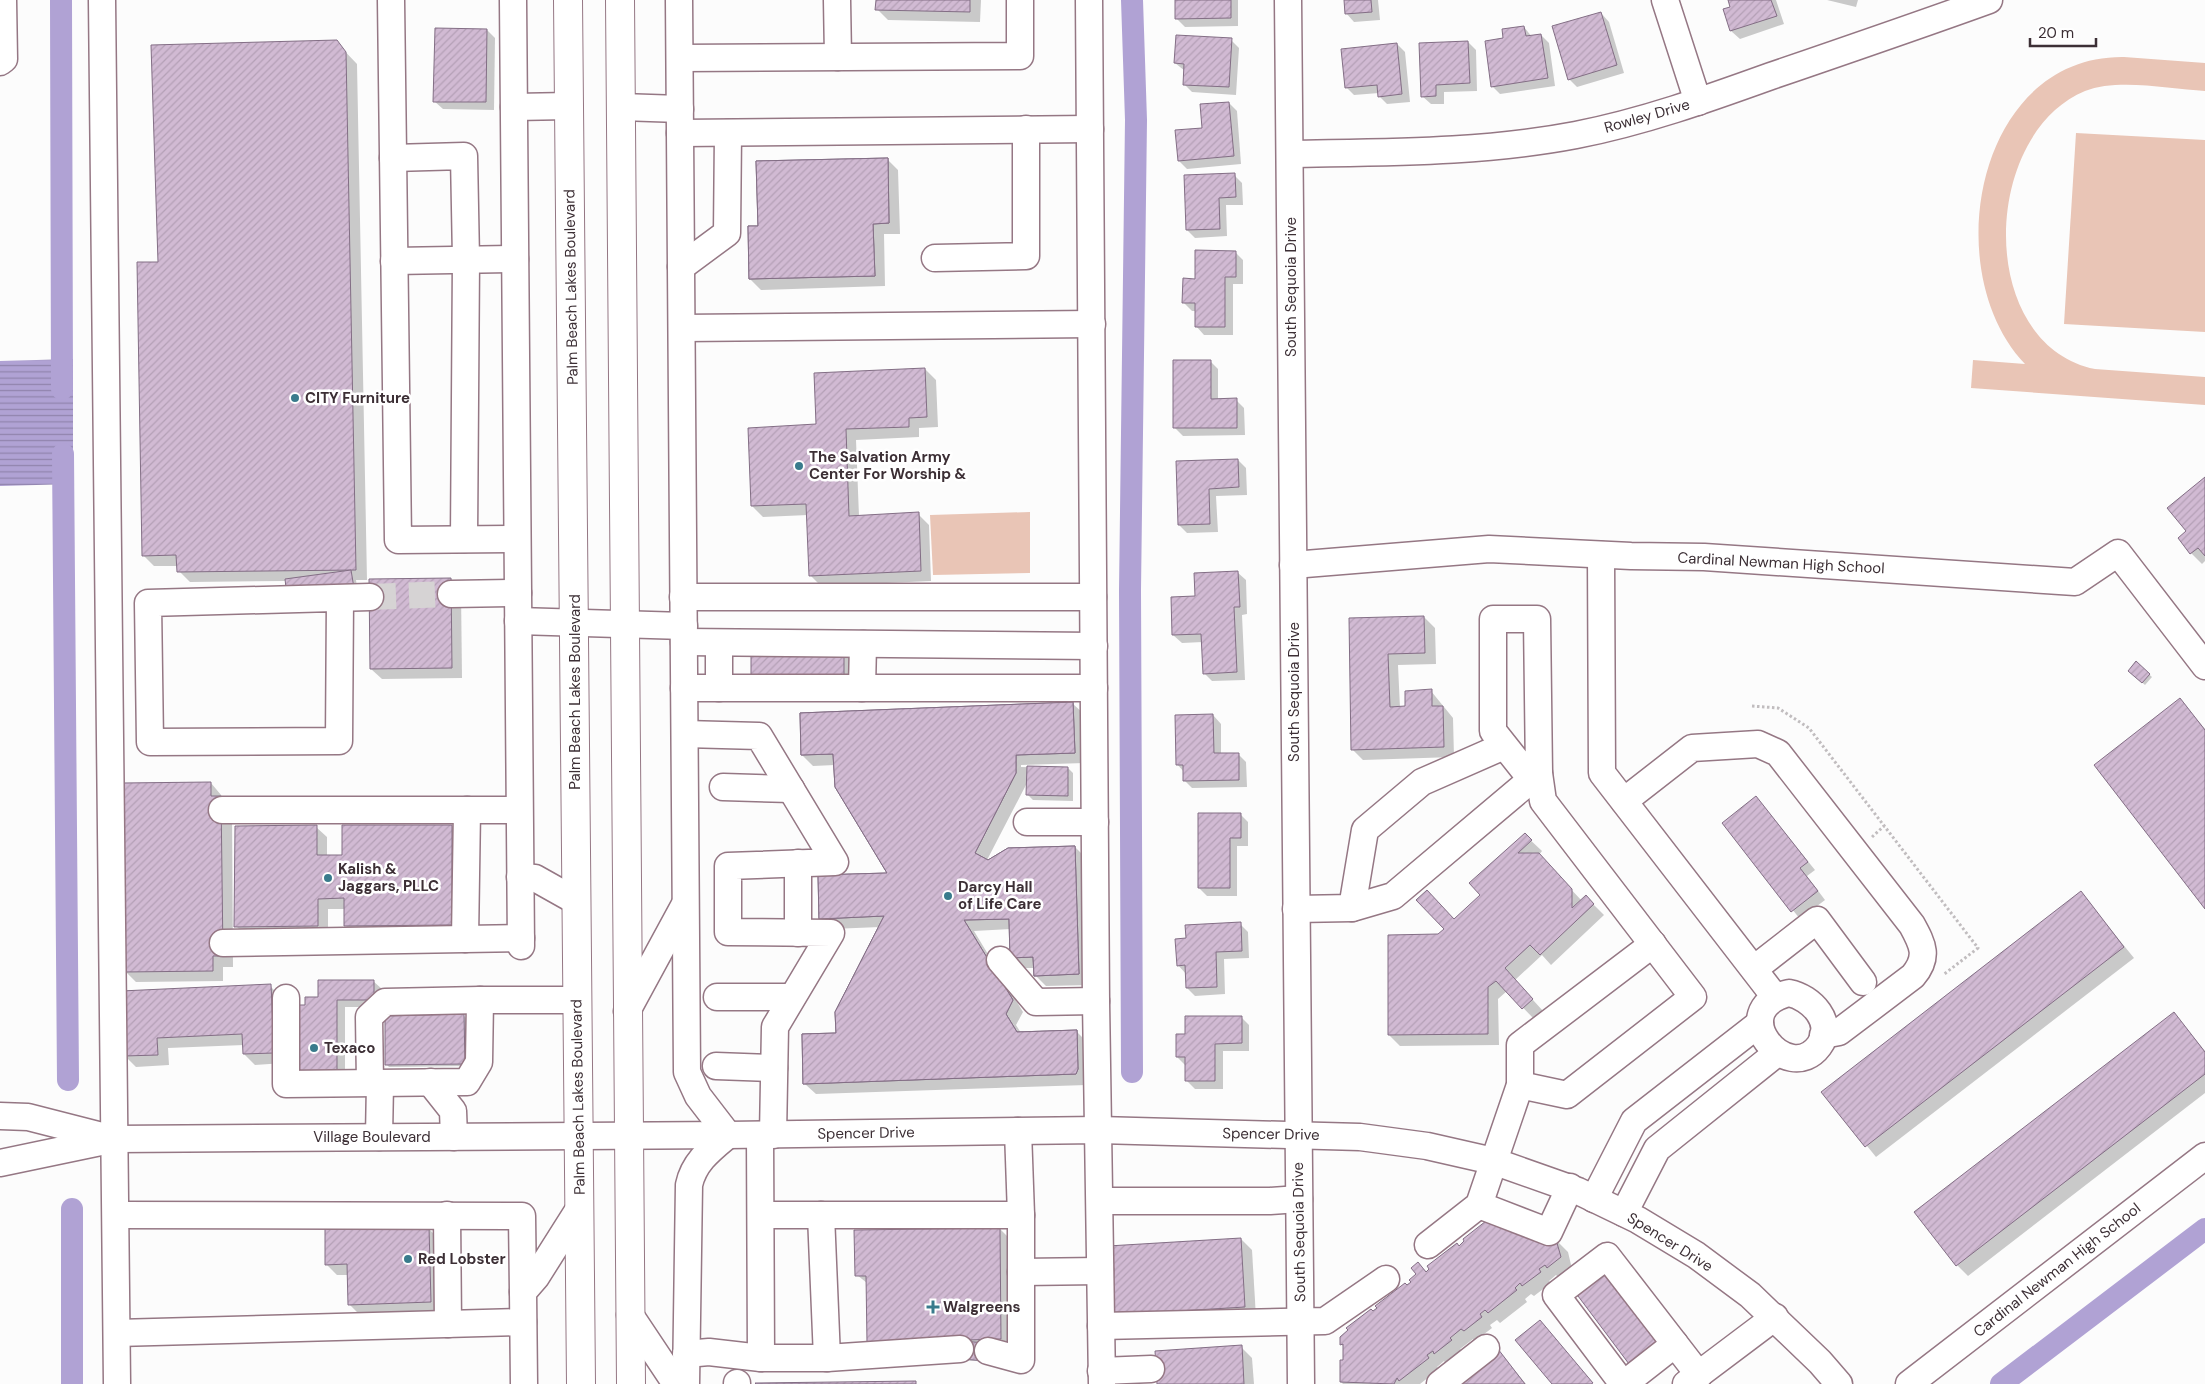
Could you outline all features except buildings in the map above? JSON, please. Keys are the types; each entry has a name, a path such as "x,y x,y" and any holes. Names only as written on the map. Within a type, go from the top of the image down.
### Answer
{"main road":[{"name":"Palm Beach Lakes Boulevard","path":"568,0 581,1384"},
{"path":"620,0 631,1384"}],"street":[{"path":"0,62 4,59 3,0"},
{"path":"102,0 119,957 115,1139 117,1384"},
{"path":"391,0 398,540 517,539"},
{"path":"223,943 464,939 521,942 513,0"},
{"path":"679,0 688,1072 698,1096 728,1135 705,1155 692,1173 689,1185 686,1384"},
{"path":"837,0 838,57"},
{"path":"680,58 1020,56 1020,0"},
{"path":"1089,0 1096,1001 1101,1378 1151,1369"},
{"name":"South Sequoia Drive","path":"1288,0 1301,1384"},
{"path":"1665,0 1698,102"},
{"name":"Rowley Drive","path":"1290,154 1444,150 1511,145 1586,133 1641,120 1698,102 1942,8 1989,0"},
{"path":"514,106 569,106"},
{"path":"621,107 728,133 1090,129"},
{"path":"935,258 1026,256 1026,129"},
{"path":"681,267 727,233 728,133"},
{"path":"393,158 464,156 466,260 464,539"},
{"path":"394,261 515,259"},
{"path":"682,328 1092,324"},
{"name":"Cardinal Newman High School","path":"1293,565 1489,549 1601,555 1704,557 2075,582 2118,553 2205,666"},
{"path":"1601,555 1602,773 1775,997"},
{"path":"451,594 518,593"},
{"path":"340,598 339,741 150,742 148,603 370,597"},
{"path":"684,597 1094,597"},
{"path":"1520,1085 1567,1095 1693,997 1544,802 1535,776 1537,619 1493,618 1493,731 1504,746 1535,776"},
{"path":"518,622 624,624 684,634 719,643 1094,646"},
{"path":"719,643 719,688"},
{"path":"862,688 864,644"},
{"path":"1060,688 1061,646"},
{"path":"684,688 1094,688"},
{"path":"684,734 759,736 835,862 728,866 728,932 831,933 775,1027 774,1068 766,1135 761,1215 761,1358"},
{"path":"1624,801 1692,748 1758,744 1778,753 1912,925 1920,941 1923,956 1921,966 1913,976 1839,1032 1823,1035"},
{"path":"1352,908 1365,830 1422,782 1504,746"},
{"path":"1296,909 1352,908 1393,896 1535,776"},
{"path":"723,786 791,789"},
{"path":"222,810 519,810"},
{"path":"464,939 467,810"},
{"path":"1027,822 1095,822"},
{"path":"798,863 798,933"},
{"path":"520,876 535,878 576,901"},
{"path":"628,1011 686,904"},
{"path":"1754,969 1817,920 1864,982"},
{"path":"1428,1246 1479,1205 1520,1085 1520,1045 1653,944"},
{"path":"1000,960 1036,1002 1096,1001"},
{"path":"1789,993 1801,995 1811,1002 1819,1012 1823,1023 1823,1035 1819,1046 1810,1054 1800,1058 1788,1057 1777,1053 1765,1039 1760,1023 1762,1011 1768,1002 1775,997 1789,993"},
{"path":"717,997 792,998"},
{"path":"286,998 286,1084 467,1082 479,1062 480,1000"},
{"path":"379,1137 369,1017 385,1002 577,1000"},
{"path":"1594,1199 1634,1121 1760,1023"},
{"path":"1624,1213 1657,1149 1777,1053"},
{"path":"716,1066 774,1068"},
{"path":"430,1082 453,1111 454,1137"},
{"name":"Village Boulevard","path":"0,1116 28,1117 115,1139"},
{"name":"Spencer Drive","path":"629,1136 1099,1130 1360,1137 1427,1146 1493,1161 1570,1188 1624,1213 1696,1255 1750,1295 1775,1317 1839,1384"},
{"path":"988,1350 1021,1360 1021,1215 1018,1131"},
{"name":"Village Boulevard","path":"0,1163 115,1139 629,1136"},
{"name":"Cardinal Newman High School","path":"1909,1384 2205,1156"},
{"path":"1479,1205 1549,1232 1570,1188"},
{"path":"1100,1200 1270,1201 1299,1199"},
{"path":"523,1292 536,1277 579,1209"},
{"path":"116,1214 522,1216 524,1384"},
{"path":"447,1215 448,1324"},
{"path":"761,1215 1021,1215"},
{"path":"821,1215 826,1358"},
{"path":"1675,1344 1624,1384 1556,1295 1607,1256 1675,1344 1692,1379 1775,1317"},
{"path":"1021,1272 1100,1271"},
{"path":"1101,1326 1325,1321 1386,1279"},
{"path":"630,1315 676,1384"},
{"path":"117,1332 523,1322"},
{"path":"1440,1384 1486,1348"},
{"path":"686,1354 710,1352 761,1358 826,1358 960,1349"}],"path":[{"path":"1752,706 1778,708 1809,728 1978,948 1938,978"},
{"path":"1867,840 1884,826"}],"shaded area":[{"path":"2124,57 2205,63 2205,91 2144,85 2098,87 2085,91 2051,114 2026,149 2011,191 2006,237 2012,281 2028,321 2056,352 2095,369 2205,377 2205,405 1971,388 1973,360 2025,364 1998,324 1983,277 1979,226 1986,175 2004,129 2034,91 2074,66"},
{"path":"2076,133 2205,140 2205,332 2064,324"},
{"path":"73,359 73,484 0,486 0,361"},
{"path":"1030,512 1030,573 933,575 930,515"}],"waterway":[{"path":"61,0 62,389"},
{"path":"1132,0 1136,120 1130,590 1132,1072"},
{"path":"63,454 68,1080"},
{"path":"72,1209 72,1384"},
{"path":"2001,1384 2205,1229"}],"tunnel":[{"path":"370,597 451,594"}],"place":[{"name":"CITY Furniture","path":"295,398"},
{"name":"The Salvation Army Center For Worship &","path":"799,466"},
{"name":"Kalish & Jaggars, PLLC","path":"328,878"},
{"name":"Darcy Hall of Life Care","path":"948,896"},
{"name":"Texaco","path":"314,1048"},
{"name":"Red Lobster","path":"408,1259"},
{"name":"Walgreens","path":"933,1307"}]}
